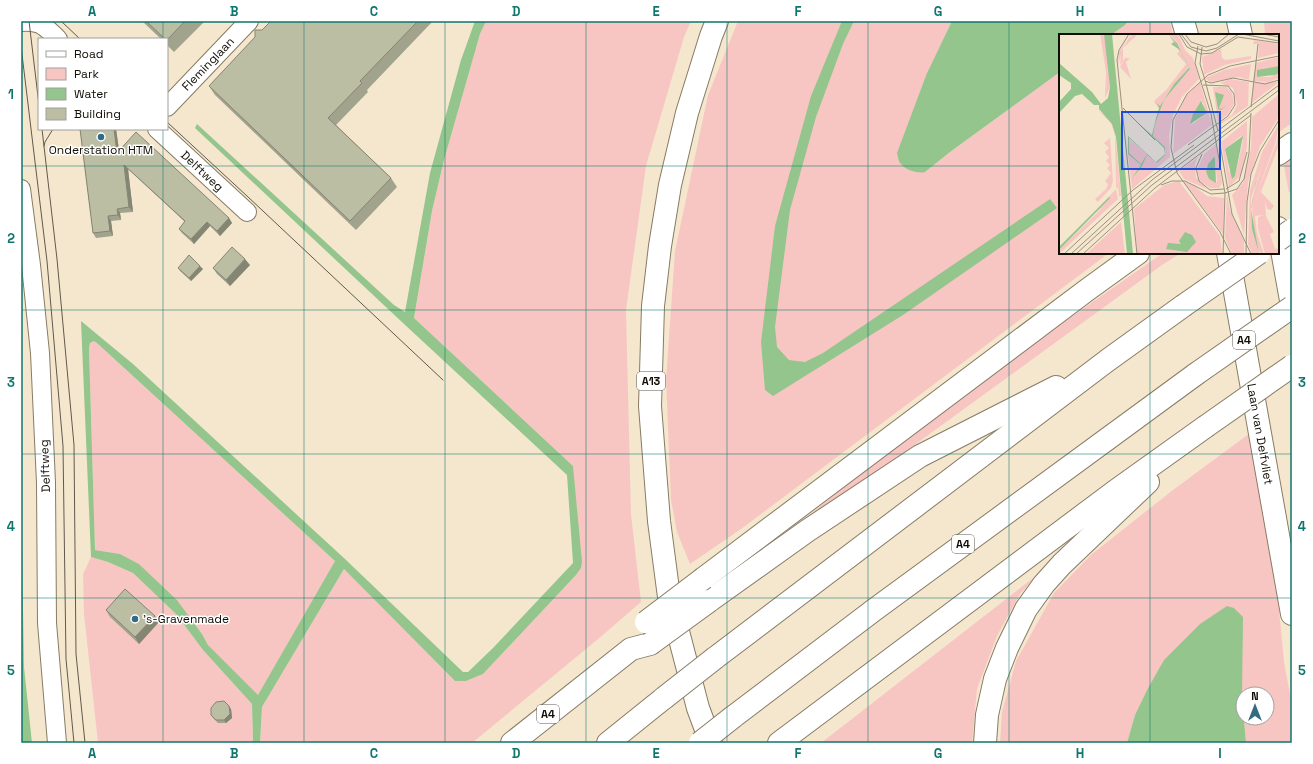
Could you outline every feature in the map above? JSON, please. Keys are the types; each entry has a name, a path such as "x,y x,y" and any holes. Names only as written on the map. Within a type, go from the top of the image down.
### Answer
{"main road":[{"name":"A13","path":"711,743 698,708 670,597 659,521 650,406 653,306 660,246 670,186 687,113 717,21"},
{"path":"1184,21 1187,34"},
{"path":"1238,21 1241,34"},
{"path":"1279,153 1292,144"},
{"path":"1279,239 1292,230"},
{"path":"1279,234 1292,306"},
{"name":"A4","path":"640,646 646,622 1137,254"},
{"name":"Laan van Delfvliet","path":"1228,254 1292,614"},
{"name":"A4","path":"608,743 715,658 1108,360 1258,254"},
{"name":"A4","path":"700,743 880,605 1196,374 1292,306"},
{"name":"A4","path":"512,743 640,646 709,601 807,531 920,456 1108,360"},
{"path":"779,743 1114,492 1292,366"},
{"path":"984,743 987,715 995,679 1007,648 1026,610 1044,584 1062,564 1205,427"}],"street":[{"name":"Fleminglaan","path":"168,106 249,21"},
{"path":"21,22 40,24 57,38"},
{"name":"Delftweg","path":"158,130 247,212"},
{"name":"Delftweg","path":"21,189 31,264 40,353 46,483 47,623 57,743"}],"green space":[{"path":"486,21 691,21 684,37 646,166 626,310 631,514 641,602 472,743 260,743 262,707 344,569 455,681 466,681 483,674 581,568 573,466 414,318 432,211 444,160 480,34"},
{"path":"738,21 952,21 927,73 925,172 1059,73 1059,254 1108,254 741,529 690,564 677,532 671,500 666,380 675,251 708,95"},
{"path":"1128,21 1170,21 1173,34 1112,34"},
{"path":"1264,21 1292,21 1292,123 1279,132 1279,34 1265,34"},
{"path":"1292,154 1292,190 1289,193 1283,160"},
{"path":"1162,254 1179,254 1162,265 887,465 764,551 973,385"},
{"path":"94,341 335,561 258,696 208,645 202,634 177,600 139,564 120,554 95,550 89,348 90,343"},
{"path":"1250,433 1276,578 1284,662 1292,705 1292,743 1246,743 1245,726 1275,726 1275,686 1235,686 1235,696 1147,690 1135,715 1127,743 1000,743 1002,712 1016,661 1054,593 1092,554 1173,490"},
{"path":"91,557 108,562 133,573 176,614 203,650 252,704 253,740 251,743 98,743 84,614 83,574"},
{"path":"1037,575 1020,594 997,636 977,689 972,743 821,743"}],"water":[{"path":"475,21 486,21 480,34 444,160 432,211 414,318 573,466 582,562 581,568 483,674 466,681 455,681 344,569 262,707 260,743 251,743 253,740 252,704 203,650 176,614 133,573 108,562 91,557 81,321 133,364 345,559 463,672 468,672 493,648 573,563 567,475 195,128 197,124 394,305 405,312 430,173 461,60","holes":["94,341 335,561 258,695 208,645 202,634 177,600 139,564 120,554 95,550 89,348 90,343"]},
{"path":"842,21 854,21 843,44 816,117 790,210 775,327 777,347 789,360 805,362 823,353 1050,199 1057,208 903,315 773,396 765,390 761,342 775,226 811,96"},
{"path":"952,21 1128,21 1112,34 1059,34 1059,73 925,172 915,172 899,162 897,153 927,73"},
{"path":"21,491 24,667 32,743 21,743"},
{"path":"1227,606 1234,608 1243,617 1242,686 1235,686 1235,726 1245,726 1246,743 1127,743 1135,715 1164,660 1200,624"}],"building":[{"path":"146,21 185,21 168,39 164,38"},
{"path":"271,21 418,21 360,81 362,83 328,118 391,178 350,221 209,86 255,37 255,30 262,30"},
{"path":"80,130 114,130 117,153 136,132 229,218 217,231 207,222 191,239 179,229 185,221 124,165 129,207 117,209 118,215 108,216 110,231 93,233"},
{"path":"232,247 245,259 226,280 213,268"},
{"path":"189,255 200,266 189,278 178,268"},
{"name":"'s-Gravenmade","path":"125,589 155,616 135,637 106,610"},
{"path":"224,701 229,706 230,714 224,720 216,720 211,715 211,708 216,702"}],"tram line":[{"path":"29,21 38,97"},
{"path":"61,21 79,38"},
{"path":"21,46 47,261 63,446 66,659 74,743"},
{"path":"168,123 443,380"},
{"path":"42,130 57,259 74,445 76,654 85,743"},
{"path":"44,146 52,130"}],"place":[{"name":"Onderstation HTM","path":"101,137"},
{"name":"'s-Gravenmade","path":"135,619"}]}
